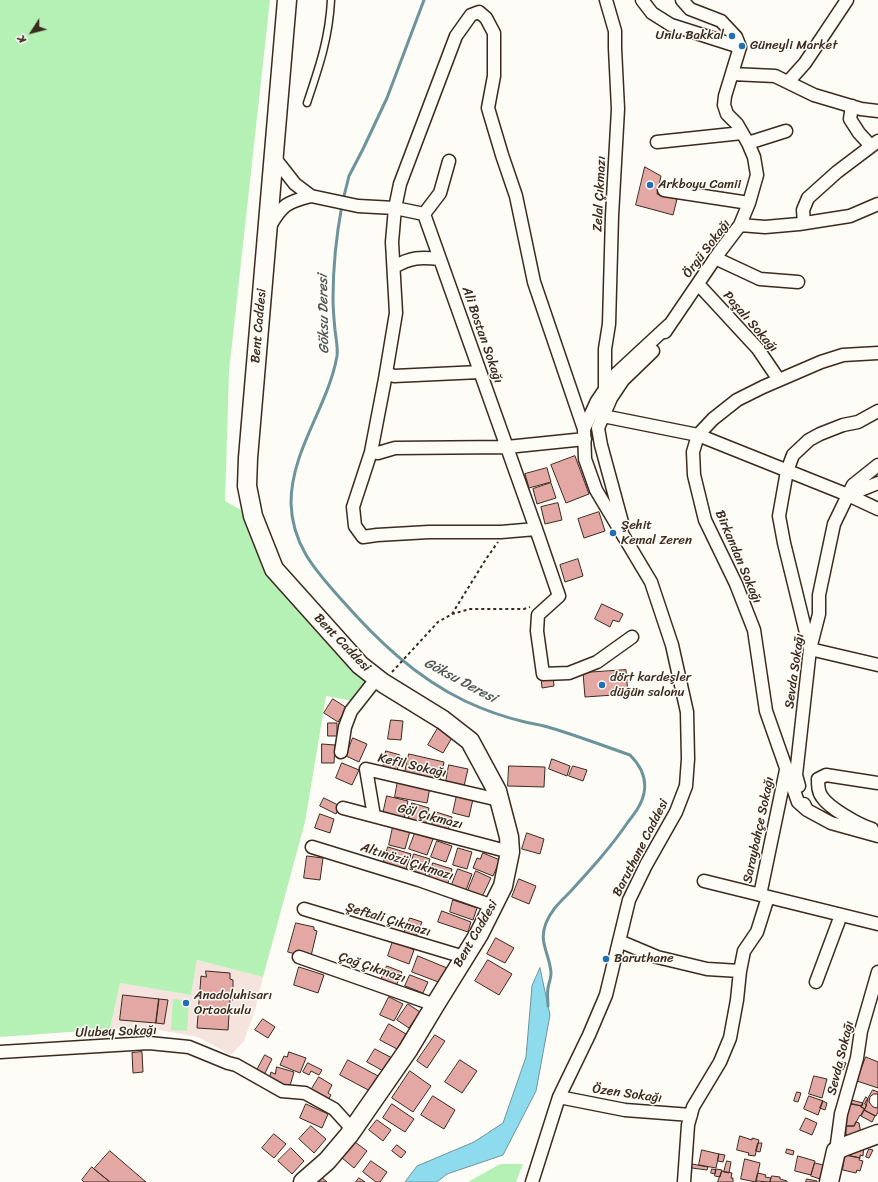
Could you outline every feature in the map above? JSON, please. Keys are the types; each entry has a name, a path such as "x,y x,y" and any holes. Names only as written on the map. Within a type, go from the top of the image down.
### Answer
{"street":[{"name":"Bent Caddesi","path":"287,0 246,486 252,516 274,569 360,665 380,681 443,720 470,741 497,791 509,837 510,852 503,886 479,934 408,1050 353,1130 327,1161 303,1182"},
{"name":"Zelal Çıkmazı","path":"605,390 605,350 609,324 612,216 618,109 615,48 616,32 606,0"},
{"path":"642,0 652,13 670,25 740,47"},
{"path":"682,0 690,9 721,21 736,37 740,47 725,96 724,105 727,114 737,124 754,157 757,175 749,203 740,226"},
{"path":"788,82 806,63 847,0"},
{"path":"536,529 506,532 377,534 363,537 356,526 353,507 371,452 396,313 392,242 395,208 400,184 456,36 471,15 479,12 486,18 494,33 494,76 488,108 516,196 534,282 585,434 585,459 596,490 629,545"},
{"path":"732,74 775,76 814,95 861,109 878,111"},
{"path":"804,223 803,210 808,198 837,172 874,143 859,133 850,119 852,106"},
{"path":"657,142 745,138 786,131"},
{"path":"273,156 294,184 311,196 358,206 395,208 424,214 440,193 449,161"},
{"path":"664,190 749,203"},
{"path":"267,230 284,206 294,200 311,196"},
{"name":"Örgü Sokağı","path":"669,325 715,258 740,226 765,227 850,216 878,204"},
{"name":"Ali Bostan Sokağı","path":"424,214 559,596 538,615 537,631 543,674 569,673 597,662 632,637"},
{"path":"394,267 403,262 420,257 440,259"},
{"path":"715,258 760,279 798,282"},
{"name":"Paşalı Sokağı","path":"698,284 758,349 779,380"},
{"path":"585,434 597,401 614,376 669,325"},
{"path":"629,545 600,444 598,428 611,398 622,380 654,350 669,325"},
{"name":"Birkandan Sokağı","path":"807,810 798,802 766,711 754,630 736,584 706,520 694,475 692,452 698,435 713,419 737,400 821,362 843,355 878,353"},
{"path":"386,373 394,376 480,372"},
{"path":"878,411 858,422 843,425 820,434 809,440 793,454 787,472 779,516 784,543 810,649 878,665"},
{"path":"603,416 698,435 787,472 848,495 878,509"},
{"path":"371,452 378,453 395,448 507,447 585,434"},
{"name":"Sevda Sokaḡı","path":"807,810 802,800 796,774 810,649 819,614 819,595 834,524 853,485 878,465"},
{"path":"848,495 878,483"},
{"name":"Baruthane Caddesi","path":"532,1182 559,1097 589,1035 606,995 629,900 646,865 676,812 686,786 688,760 687,712 672,645 651,582 629,545"},
{"path":"341,752 345,727 352,711 380,681"},
{"name":"Kefil Sokağı","path":"374,816 366,769 499,800"},
{"name":"Saraybahçe Sokağı","path":"684,1182 688,1125 693,1107 720,1062 730,1038 738,1000 740,971 744,951 757,932 786,770"},
{"path":"878,782 826,774 818,779 818,785 822,797 830,805 852,819 870,828 878,830"},
{"name":"Göl Çıkmazı","path":"343,808 510,852"},
{"path":"807,810 831,823 878,836"},
{"name":"Altınözü Çıkmazı","path":"312,847 419,880 493,906"},
{"path":"704,881 878,924"},
{"name":"Şeftali Çıkmazı","path":"304,908 464,957"},
{"path":"816,982 841,915"},
{"path":"619,941 664,958 708,969 740,971"},
{"name":"Çağ Çıkmazı","path":"299,957 435,1005"},
{"name":"Sevda Sokaḡı","path":"836,1150 841,1114 857,1058 861,1031 878,972"},
{"name":"Ulubey Sokağı","path":"0,1052 149,1042 189,1047 236,1065 282,1091 305,1093 334,1108 353,1130"},
{"name":"Özen Sokağı","path":"559,1097 625,1110 691,1115"},
{"path":"829,1182 836,1150 878,1134"}],"lane":[{"path":"307,103 324,50 329,25 331,0"}],"path":[{"path":"452,614 486,559 506,532"},
{"path":"380,681 438,622 452,614 470,609 524,609 531,607"}],"shaded area":[{"name":"Anadoluhisarı Ortaokulu","path":"197,960 263,977 255,1010 244,1041 231,1055 198,1037 159,1030 110,1029 120,983 191,995"}],"green space":[{"path":"0,0 270,0 229,371 225,501 241,510 267,572 307,621 366,680 353,701 326,696 305,822 263,977 197,960 191,995 120,983 110,1029 0,1037"},
{"path":"173,999 189,1001 187,1031 171,1030"},
{"path":"500,1164 523,1164 516,1182 468,1182"}],"water":[{"path":"540,968 550,1015 536,1091 503,1155 447,1174 437,1182 405,1182 417,1166 474,1142 503,1123 526,1057 532,986"}],"building":[{"name":"Arkboyu Camii","path":"645,167 661,176 657,194 677,199 673,215 636,205"},
{"path":"575,456 589,494 566,503 551,465"},
{"path":"547,468 551,482 529,488 525,474"},
{"path":"551,483 556,498 537,504 533,489"},
{"path":"558,503 562,520 545,524 541,507"},
{"path":"599,512 605,531 584,538 578,519"},
{"path":"578,559 583,576 565,582 560,565"},
{"path":"602,604 623,614 619,622 613,620 610,627 595,619"},
{"path":"626,670 628,694 585,697 583,673"},
{"path":"553,676 554,686 542,688 541,677"},
{"path":"333,699 347,708 338,722 324,713"},
{"path":"391,720 403,721 401,740 388,739"},
{"path":"328,723 337,723 337,736 328,736"},
{"path":"438,728 453,736 443,753 428,745"},
{"path":"353,738 367,744 359,762 346,756"},
{"path":"322,744 335,745 334,763 322,763"},
{"path":"386,751 400,755 397,771 383,768"},
{"path":"409,754 444,762 440,780 405,772"},
{"path":"552,759 570,766 567,776 549,769"},
{"path":"342,763 359,770 352,785 336,778"},
{"path":"449,765 468,769 464,786 446,782"},
{"path":"509,766 545,767 544,787 508,786"},
{"path":"573,766 587,770 583,781 569,776"},
{"path":"398,780 430,787 427,803 395,797"},
{"path":"457,795 473,799 469,817 453,813"},
{"path":"387,796 408,801 404,819 383,814"},
{"path":"324,798 340,806 336,814 320,806"},
{"path":"412,803 429,808 425,826 408,822"},
{"path":"436,812 452,817 447,833 431,828"},
{"path":"320,814 334,819 330,833 315,828"},
{"path":"393,827 410,831 405,849 389,845"},
{"path":"415,833 433,839 427,855 409,849"},
{"path":"527,833 544,839 540,854 522,849"},
{"path":"437,841 452,846 446,862 431,857"},
{"path":"388,847 411,854 405,872 383,865"},
{"path":"458,848 472,852 467,869 453,865"},
{"path":"483,853 500,860 493,876 473,868 477,858 480,859"},
{"path":"414,854 430,859 424,878 408,874"},
{"path":"307,856 323,858 320,880 304,878"},
{"path":"433,863 452,869 447,886 428,880"},
{"path":"458,869 472,874 465,893 451,887"},
{"path":"476,871 491,878 481,899 467,893"},
{"path":"519,879 536,886 529,904 512,897"},
{"path":"453,900 477,908 473,920 450,912"},
{"path":"442,911 471,922 468,932 438,922"},
{"path":"410,918 422,922 414,941 403,936"},
{"path":"296,923 314,927 314,930 317,931 311,956 306,957 288,952"},
{"path":"496,938 514,948 505,963 487,954"},
{"path":"393,941 411,946 410,948 414,950 409,964 388,956"},
{"path":"418,956 447,968 441,983 412,972"},
{"path":"488,960 512,974 499,995 475,981"},
{"path":"387,966 402,972 396,986 381,980"},
{"path":"299,967 324,975 318,993 294,985"},
{"path":"206,971 230,973 230,979 233,980 233,1000 230,999 228,1030 197,1028 201,976 206,977"},
{"path":"410,975 428,982 423,993 405,986"},
{"path":"123,995 159,999 156,1023 120,1020"},
{"path":"389,997 403,1004 394,1021 380,1015"},
{"path":"159,999 168,1000 164,1024 156,1023"},
{"path":"408,1004 420,1012 409,1028 397,1020"},
{"path":"263,1019 275,1027 268,1038 255,1030"},
{"path":"389,1024 406,1034 397,1049 380,1040"},
{"path":"435,1035 445,1041 427,1068 417,1061"},
{"path":"375,1049 392,1058 385,1072 367,1062"},
{"path":"142,1052 143,1072 133,1073 132,1053"},
{"path":"289,1052 306,1058 300,1073 280,1065 284,1056 287,1057"},
{"path":"265,1055 272,1059 264,1075 256,1072"},
{"path":"866,1057 878,1062 878,1088 857,1081"},
{"path":"348,1060 380,1077 372,1092 340,1075"},
{"path":"460,1060 477,1071 462,1093 445,1082"},
{"path":"838,1061 846,1063 843,1070 836,1069"},
{"path":"308,1063 322,1070 319,1075 311,1071 309,1075 303,1072"},
{"path":"277,1067 294,1072 289,1089 268,1083 271,1072 275,1074"},
{"path":"410,1071 431,1086 413,1112 392,1098"},
{"path":"814,1076 827,1079 822,1098 809,1094"},
{"path":"319,1077 332,1085 328,1093 331,1095 327,1102 310,1092"},
{"path":"873,1090 878,1092 878,1112 876,1116 864,1110 867,1105 865,1104"},
{"path":"797,1092 801,1093 798,1102 794,1101"},
{"path":"874,1094 878,1094 878,1108 873,1107 869,1102 870,1097"},
{"path":"433,1096 455,1110 444,1129 421,1115"},
{"path":"809,1096 823,1101 818,1115 804,1109"},
{"path":"866,1097 868,1099 865,1109 861,1107"},
{"path":"851,1100 863,1103 862,1106 850,1104"},
{"path":"823,1101 827,1103 825,1110 820,1108"},
{"path":"849,1103 862,1106 861,1107 865,1109 854,1126 845,1126"},
{"path":"306,1104 328,1114 322,1128 300,1118"},
{"path":"392,1104 414,1119 405,1132 383,1118"},
{"path":"864,1110 875,1116 872,1122 861,1116"},
{"path":"806,1118 817,1123 812,1135 800,1130"},
{"path":"377,1120 391,1130 383,1141 369,1130"},
{"path":"856,1122 859,1123 861,1133 848,1136 846,1135 846,1126 854,1126"},
{"path":"311,1126 326,1139 314,1153 299,1139"},
{"path":"274,1134 286,1144 274,1158 262,1148"},
{"path":"740,1136 752,1140 752,1138 759,1140 755,1156 748,1155 749,1153 737,1150"},
{"path":"355,1142 367,1151 354,1168 342,1158"},
{"path":"758,1143 762,1143 760,1152 756,1151"},
{"path":"864,1144 863,1156 860,1155 860,1158 847,1155"},
{"path":"397,1145 406,1152 401,1158 392,1151"},
{"path":"291,1148 304,1161 292,1174 278,1161"},
{"path":"787,1149 794,1151 793,1155 786,1153"},
{"path":"869,1149 873,1150 869,1158 866,1157"},
{"path":"702,1150 719,1154 716,1168 699,1165"},
{"path":"110,1151 146,1182 110,1182 94,1169"},
{"path":"719,1154 725,1155 723,1162 718,1161"},
{"path":"845,1155 860,1158 859,1160 863,1161 860,1171 857,1170 856,1173 843,1170"},
{"path":"798,1156 815,1161 811,1175 795,1171"},
{"path":"745,1159 760,1163 756,1182 741,1179"},
{"path":"371,1161 387,1172 380,1182 376,1182 363,1172"},
{"path":"727,1161 731,1162 729,1173 724,1172"},
{"path":"815,1163 823,1165 820,1179 811,1176"},
{"path":"692,1164 708,1167 707,1170 692,1168"},
{"path":"92,1167 110,1182 84,1182 82,1180"},
{"path":"712,1169 716,1170 715,1174 711,1173"},
{"path":"716,1169 722,1170 720,1177 715,1176"},
{"path":"722,1171 732,1173 731,1178 733,1178 733,1182 718,1182"},
{"path":"758,1173 766,1175 765,1177 771,1178 770,1182 756,1181"},
{"path":"320,1176 327,1182 315,1182"},
{"path":"772,1176 780,1177 780,1179 787,1182 770,1182"},
{"path":"359,1178 365,1182 356,1182"},
{"path":"807,1179 817,1181 817,1182 806,1182"}],"waterway":[{"name":"Göksu Deresi","path":"343,200 349,176 387,98 424,0"},
{"name":"Göksu Deresi","path":"342,205 335,252 333,287 333,311 337,356 326,393 297,465 291,503 295,531 306,555 322,577 368,628 397,656 429,681 465,701 502,716 548,727 630,755 640,767 644,777 644,793 642,801 636,812 600,858 556,906 546,923 543,937 551,973 548,990 548,1006"}],"place":[{"name":"Unlu Bakkal","path":"732,36"},
{"name":"Güneyli Market","path":"742,46"},
{"name":"Arkboyu Camii","path":"650,185"},
{"name":"Şehit Kemal Zeren","path":"613,533"},
{"name":"dört kardeşler düğün salonu","path":"602,685"},
{"name":"Baruthane","path":"606,959"},
{"name":"Anadoluhisarı Ortaokulu","path":"186,1003"}]}
